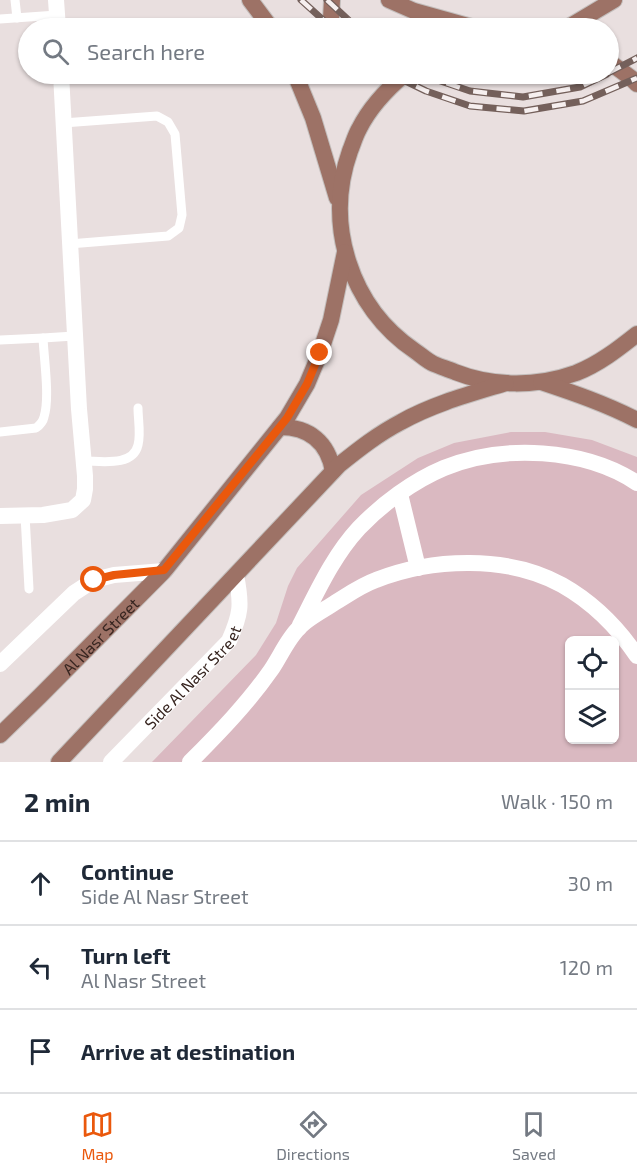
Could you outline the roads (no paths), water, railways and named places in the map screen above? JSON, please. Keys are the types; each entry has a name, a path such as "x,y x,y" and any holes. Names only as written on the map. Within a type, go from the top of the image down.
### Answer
{"main road":[{"path":"250,0 264,18"},
{"path":"331,18 332,0"},
{"path":"389,0 414,11 439,18"},
{"path":"584,18 614,0"},
{"path":"619,69 637,84"},
{"path":"299,84 314,118 339,206 345,252 357,285 375,315 399,341 433,364 472,378 506,383 540,382 576,373 609,356 637,334"},
{"path":"339,206 344,168 357,131 372,108 393,84"},
{"name":"Al Nasr Street","path":"0,735 164,570 287,418 307,384 320,353 331,320 345,252"},
{"path":"540,382 597,402 637,420"},
{"path":"59,762 339,465 369,441 402,421 436,405 506,383"},
{"path":"280,427 299,429 316,438 328,453 333,471"}],"street":[{"path":"0,516 60,513 72,510 83,500 86,489 78,409 61,84"},
{"path":"190,762 231,720 271,670 299,627 345,545 359,528 380,508 424,479 444,468 480,458 505,454 543,453 573,457 601,465 637,483"},
{"path":"400,494 418,568"},
{"path":"299,627 352,592 374,580 396,573 456,564 503,566 528,571 561,585 612,623 637,656"},
{"path":"0,664 74,593 94,580 114,575 164,570"},
{"name":"Side Al Nasr Street","path":"111,762 229,641 238,620 241,597 236,575"}],"lane":[{"path":"15,0 16,18"},
{"path":"0,19 57,14"},
{"path":"63,123 157,116 168,122 175,134 182,215 179,228 168,236 69,244"},
{"path":"0,340 74,336"},
{"path":"0,432 36,428 45,416 43,338"},
{"path":"84,461 121,460 134,454 139,440 138,408"},
{"path":"25,515 28,589"}],"railway":[{"path":"301,0 321,18"},
{"path":"327,0 346,18"},
{"path":"619,67 637,58"},
{"path":"412,84 470,106 524,111 583,101 637,78"},
{"path":"449,84 470,91 523,97 586,84"}]}
